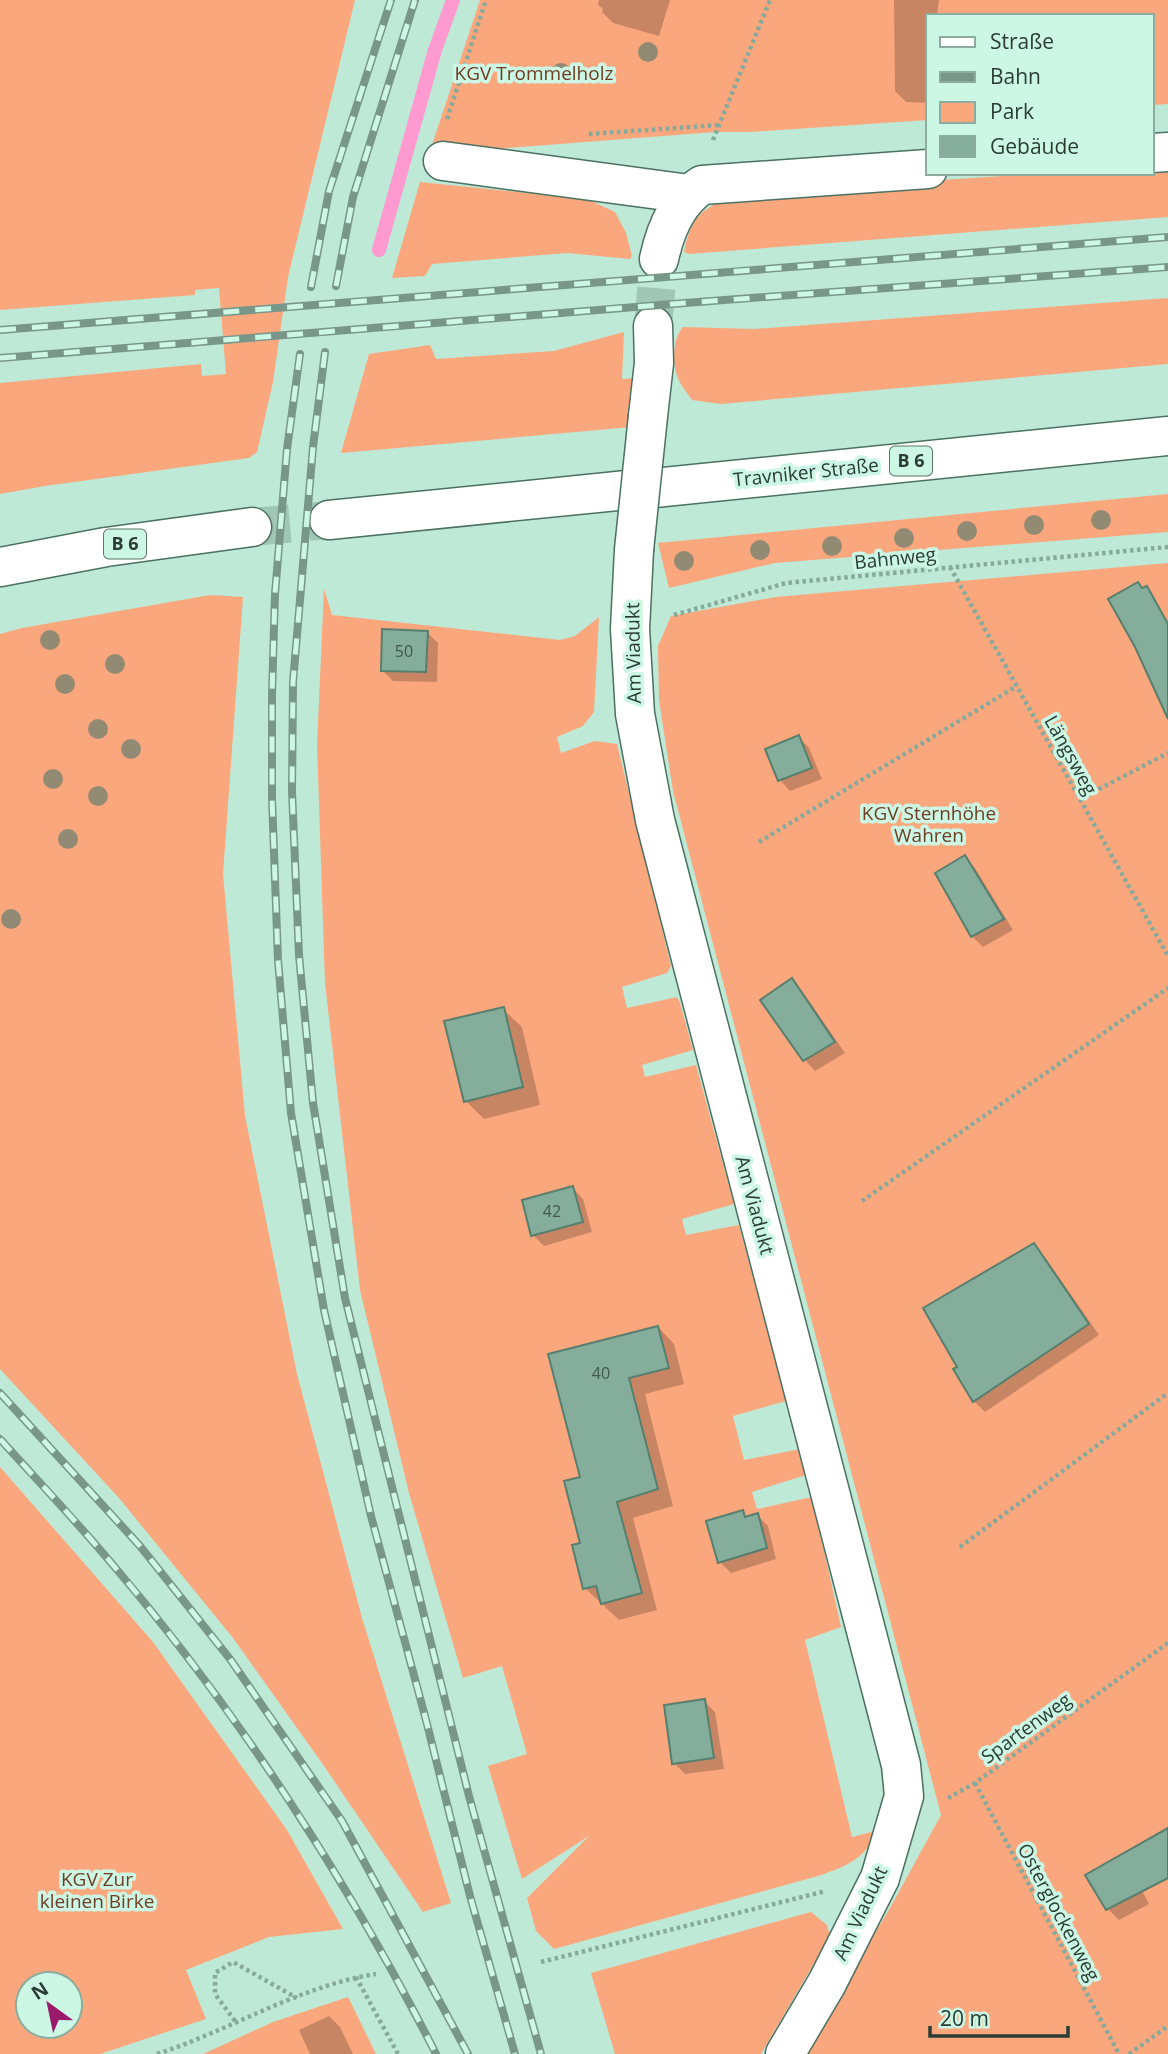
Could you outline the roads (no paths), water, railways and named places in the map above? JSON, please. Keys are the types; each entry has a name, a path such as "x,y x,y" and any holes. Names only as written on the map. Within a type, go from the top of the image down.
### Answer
{"street":[{"path":"443,161 696,190 926,169"},
{"path":"659,259 664,234 696,190"},
{"name":"Am Viadukt","path":"653,326 654,363 634,550 630,629 635,714 655,820 901,1765 904,1796 880,1878 827,1983 785,2054"},
{"name":"Travniker Straße","path":"329,520 1168,436"},
{"name":"B 6","path":"0,567 106,547 251,527"}],"waterway":[{"path":"379,250 435,50 453,0"}],"tunnel":[{"path":"653,326 659,259"},
{"path":"252,527 329,520"}],"railway":[{"path":"311,287 329,191 391,0"},
{"path":"336,286 353,197 415,0"},
{"path":"0,330 1168,237"},
{"path":"0,358 1168,267"},
{"path":"325,352 313,447 293,682 292,791 299,955 313,1103 345,1298 469,1796 541,2054"},
{"path":"300,354 287,449 275,594 272,695 272,798 278,960 291,1113 324,1310 371,1516 470,1896 515,2054"},
{"path":"0,1393 140,1546 230,1659 342,1821 468,2054"},
{"path":"0,1439 113,1565 204,1679 247,1739 289,1800 367,1926 436,2054"}],"park label":[{"name":"KGV Trommelholz","path":"534,73"},
{"name":"KGV Sternhöhe Wahren","path":"929,824"},
{"name":"KGV Zur kleinen Birke","path":"97,1890"}]}
